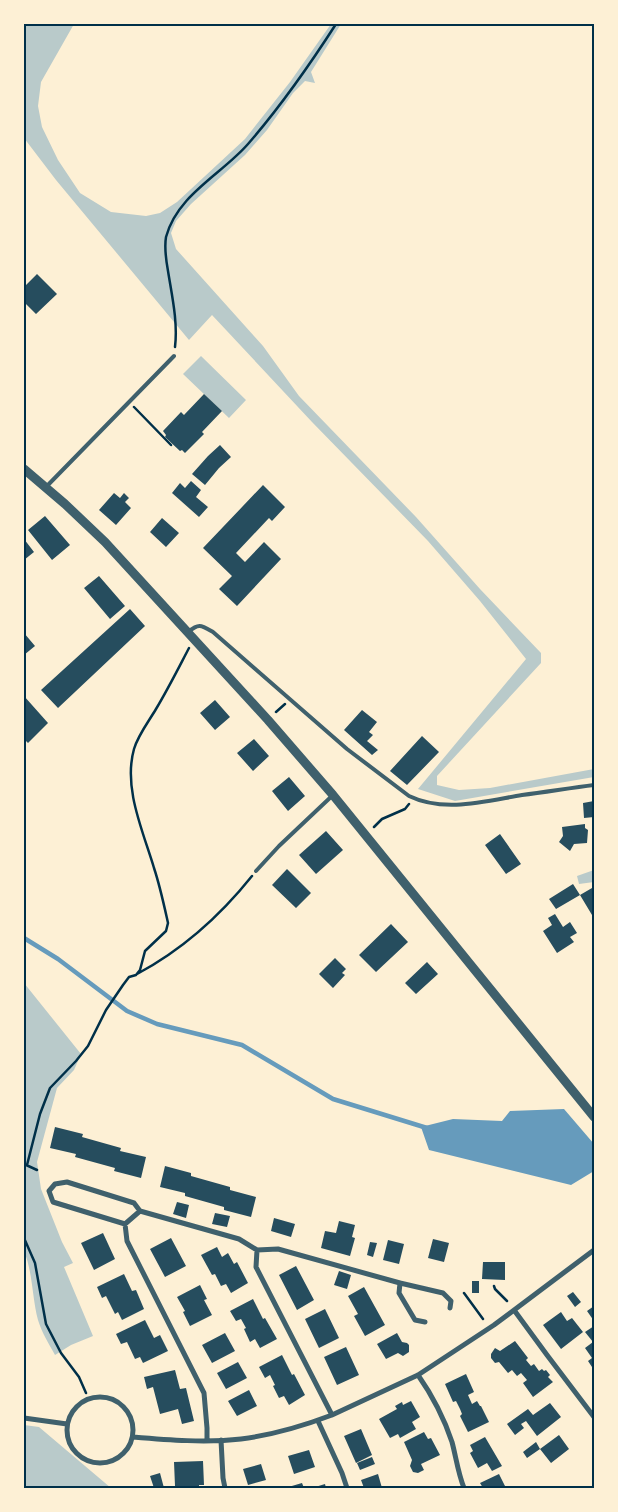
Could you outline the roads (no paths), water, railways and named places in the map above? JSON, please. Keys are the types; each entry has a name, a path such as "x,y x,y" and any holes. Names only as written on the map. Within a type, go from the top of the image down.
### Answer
{"street":[{"path":"24,469 92,529 268,720 333,795 594,1117"},
{"path":"125,1224 53,1202 49,1191 55,1184 67,1182 134,1203 140,1211 239,1240 257,1250 278,1249 400,1283 444,1293 451,1301 450,1308"},
{"path":"125,1224 140,1211"},
{"path":"125,1224 127,1241 204,1393 207,1428 206,1440"},
{"path":"257,1250 256,1267 332,1415"},
{"path":"133,1437 161,1440 241,1439 271,1434 318,1421 418,1374 494,1325 594,1250"},
{"path":"400,1283 400,1293 415,1320 424,1322"},
{"path":"514,1310 546,1356 594,1417"},
{"path":"418,1374 445,1422 464,1488"},
{"path":"100,1396 112,1398 122,1404 129,1414 133,1425 133,1437 123,1454 114,1460 94,1463 76,1453 70,1444 67,1424 71,1413 78,1404 88,1398 100,1396"},
{"path":"24,1418 67,1424"},
{"path":"318,1421 347,1488"},
{"path":"221,1440 225,1488"}],"lane":[{"path":"46,487 174,356"},
{"path":"188,632 195,626 202,626 212,632 347,749 414,798 445,805 475,803 594,785"},
{"path":"256,871 333,795"}],"water":[{"path":"564,1109 594,1144 594,1171 571,1185 429,1150 421,1127 453,1119 502,1121 510,1111"}],"waterway":[{"path":"24,938 58,959 127,1011 157,1024 242,1045 333,1099 427,1128"}]}
